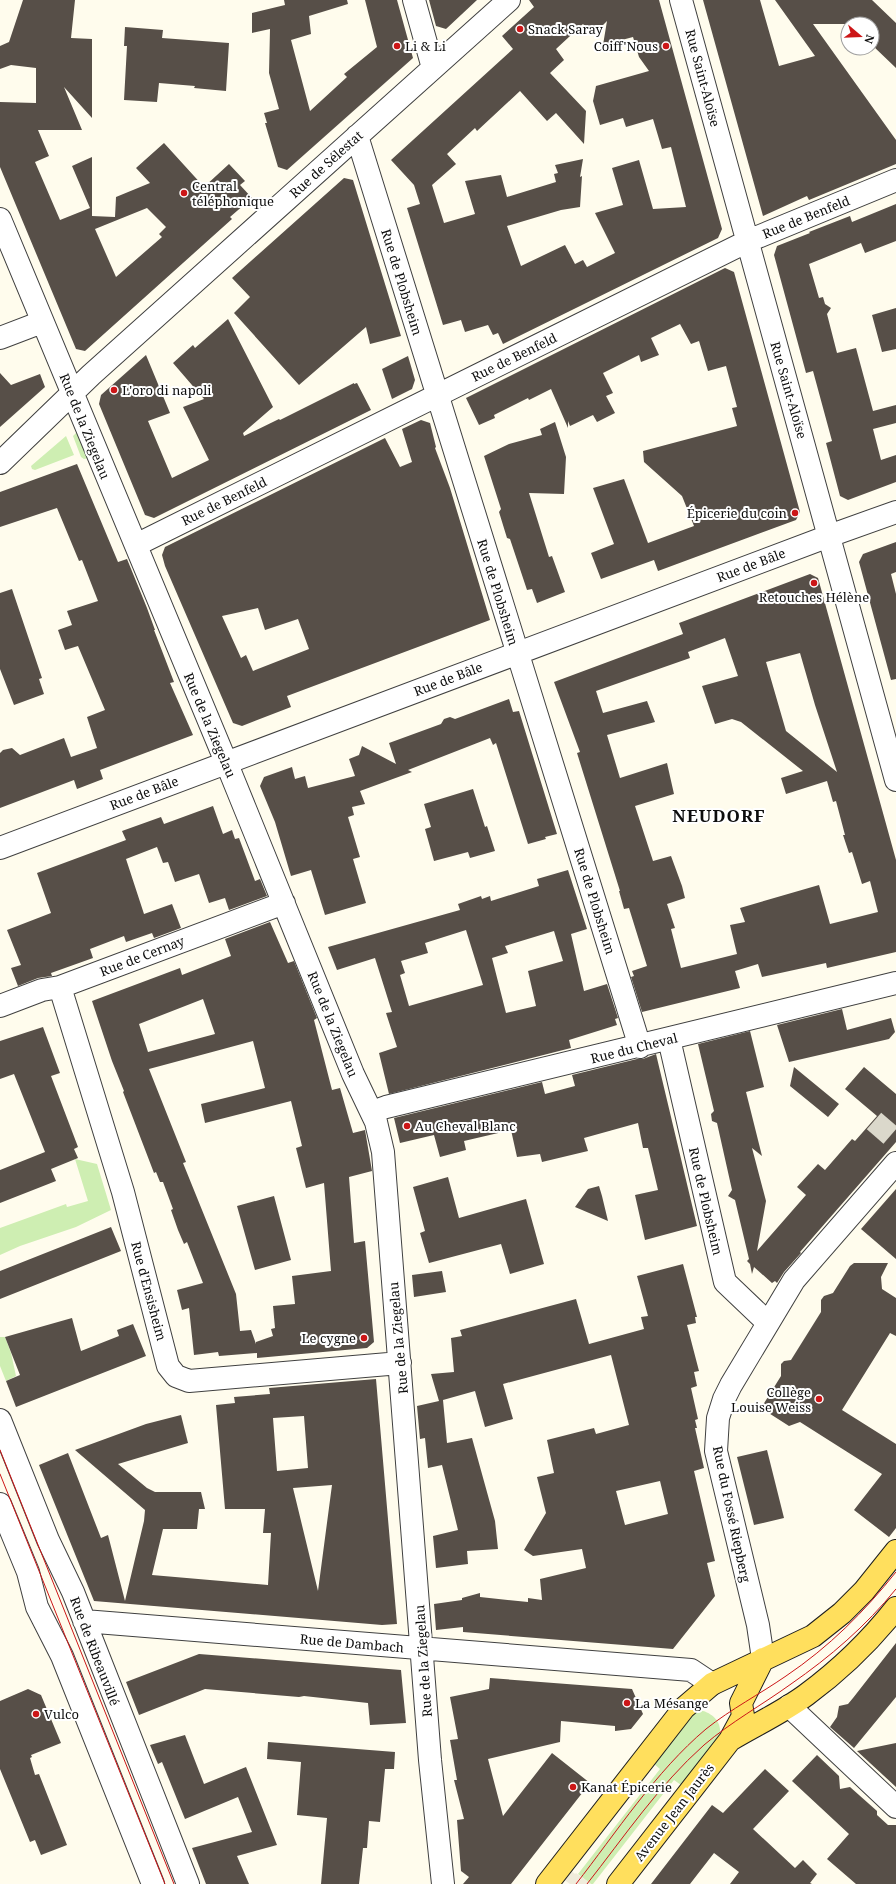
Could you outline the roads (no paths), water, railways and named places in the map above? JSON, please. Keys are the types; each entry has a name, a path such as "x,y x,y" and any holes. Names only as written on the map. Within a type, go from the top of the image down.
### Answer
{"main road":[{"path":"547,1884 684,1708 712,1684 763,1658 814,1636 864,1591 896,1551"},
{"name":"Avenue Jean Jaurès","path":"730,1740 806,1695 852,1657 882,1626 896,1608"},
{"name":"Avenue Jean Jaurès","path":"618,1884 730,1740 743,1716 741,1704 763,1658"},
{"path":"712,1684 741,1704"}],"street":[{"path":"414,0 433,68"},
{"name":"Rue de Sélestat","path":"0,463 72,394 509,0"},
{"name":"Rue Saint-Aloïse","path":"681,0 829,536 890,732 896,780"},
{"name":"Rue de Plobsheim","path":"357,136 640,1047"},
{"name":"Rue de Benfeld","path":"136,545 748,241 896,180"},
{"name":"Rue de la Ziegelau","path":"0,219 6,249 42,322 226,762 353,1074 376,1122 383,1152 430,1760 443,1884"},
{"path":"0,338 42,322"},
{"name":"Rue de Bâle","path":"0,848 896,512"},
{"name":"Rue de Cernay","path":"0,1006 42,990 60,987 284,903"},
{"name":"Rue du Cheval","path":"372,1112 386,1107 640,1047 896,984"},
{"name":"Rue d'Ensisheim","path":"60,987 123,1192 168,1366 176,1376 189,1381 400,1363"},
{"name":"Rue de Plobsheim","path":"669,1039 725,1282 768,1323"},
{"name":"Rue du Fossé Riepberg","path":"763,1658 758,1625 718,1458 716,1434 718,1418 724,1399 794,1280 896,1163"},
{"name":"Rue de Ribeauvillé","path":"0,1420 48,1540 84,1621 188,1884"},
{"path":"0,1504 6,1538 28,1572 36,1607 62,1656 153,1884"},
{"name":"Rue de Dambach","path":"84,1621 691,1670 712,1684"},
{"path":"789,1706 896,1807"}],"tunnel":[{"path":"874,1121 896,1140"}],"tram line":[{"path":"0,1450 174,1884"},
{"path":"0,1474 165,1884"},
{"path":"576,1884 653,1783 688,1746 706,1729 735,1708 786,1676 817,1653 858,1615 896,1572"},
{"path":"587,1884 657,1794 704,1745 820,1663 860,1628 896,1589"}],"place":[{"name":"Snack Saray","path":"520,29"},
{"name":"Li & Li","path":"397,46"},
{"name":"Coiff'Nous","path":"666,46"},
{"name":"Central téléphonique","path":"184,193"},
{"name":"L'oro di napoli","path":"114,390"},
{"name":"Épicerie du coin","path":"795,513"},
{"name":"Retouches Hélène","path":"814,583"},
{"name":"Au Cheval Blanc","path":"407,1126"},
{"name":"Le cygne","path":"364,1338"},
{"name":"Collège Louise Weiss","path":"819,1399"},
{"name":"La Mésange","path":"627,1703"},
{"name":"Vulco","path":"36,1714"},
{"name":"Kanat Épicerie","path":"573,1787"}],"district":[{"name":"NEUDORF","path":"719,815"}]}
